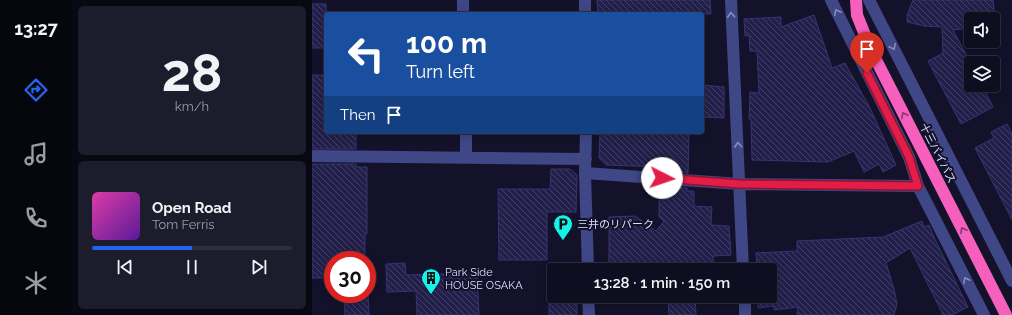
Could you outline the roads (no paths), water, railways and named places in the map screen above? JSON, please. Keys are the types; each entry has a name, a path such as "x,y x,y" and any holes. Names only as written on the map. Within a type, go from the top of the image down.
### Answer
{"highway":[{"name":"十三バイパス","path":"856,0 857,15 871,50 1006,315"}],"street":[{"path":"463,0 463,12"},
{"path":"585,0 585,12"},
{"path":"731,0 743,263"},
{"path":"831,0 909,157 918,186 984,315"},
{"path":"869,0 1012,281"},
{"path":"466,134 466,157"},
{"path":"586,134 585,173 588,263"},
{"path":"312,156 586,159"},
{"path":"585,173 740,184 918,186"},
{"path":"588,303 589,315"},
{"path":"745,303 745,315"}],"place":[{"name":"三井のリパーク","path":"563,241"},
{"name":"Park Side HOUSE OSAKA","path":"431,295"}]}
